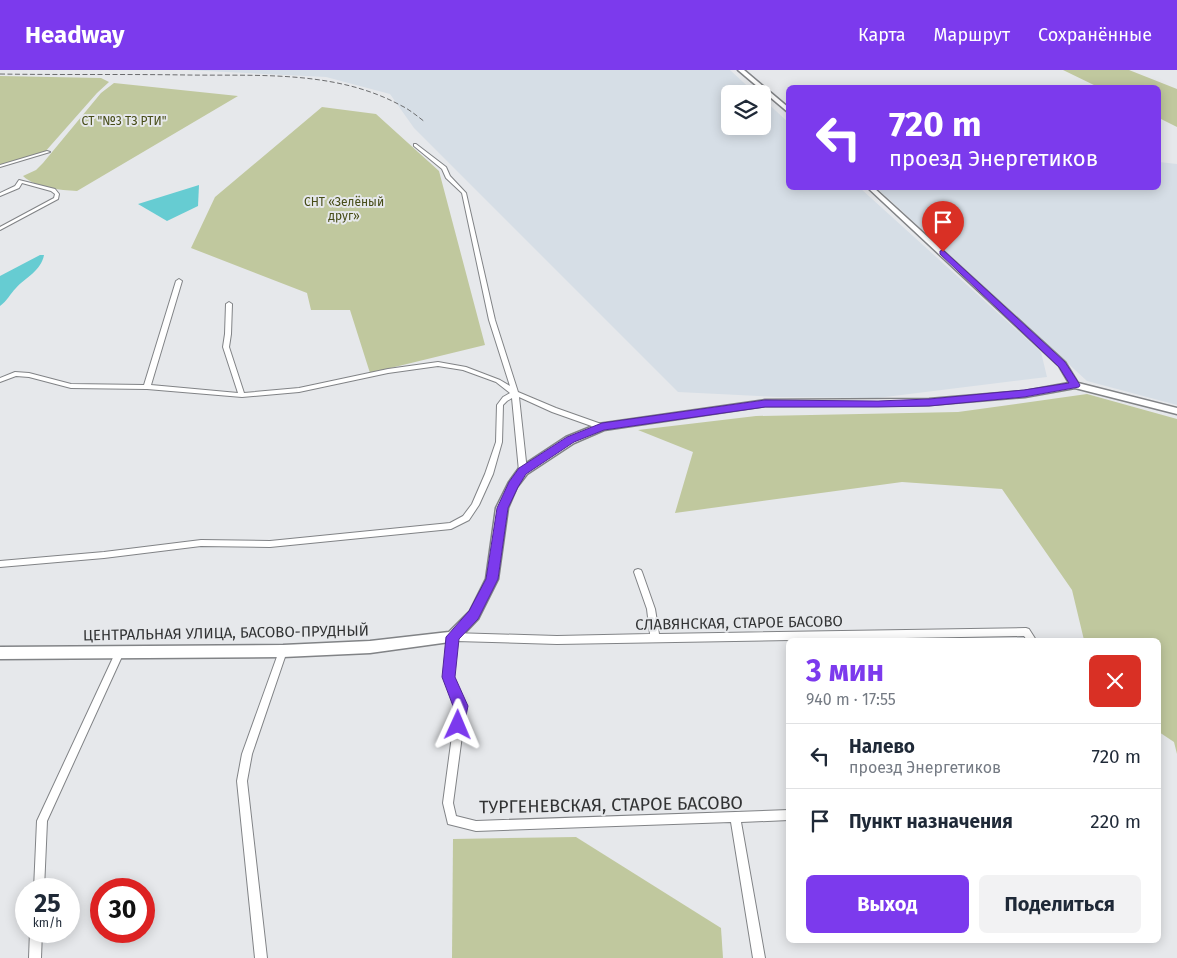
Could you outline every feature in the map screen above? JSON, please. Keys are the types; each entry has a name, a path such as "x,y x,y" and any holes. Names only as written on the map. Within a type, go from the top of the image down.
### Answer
{"street":[{"path":"741,70 786,108"},
{"path":"415,145 444,168 448,177 464,193 492,320 515,393 522,471"},
{"path":"0,166 48,152"},
{"path":"0,195 17,187 21,180 53,190 57,194 56,198 0,229"},
{"path":"873,190 1062,364 1075,385"},
{"path":"147,387 178,281"},
{"path":"228,304 226,347 242,394"},
{"path":"0,380 15,374 29,375 71,386 147,387 242,394 299,390 388,371 438,364 464,368 498,381 515,393 554,410 602,427"},
{"path":"452,637 474,615 492,579 502,508 522,471 570,440 602,427 765,403 921,403 1024,394 1075,385 1177,411"},
{"path":"0,564 104,555 201,543 270,544 451,526 466,518 478,498 489,474 499,442 500,405 504,398 515,393"},
{"path":"638,572 651,609 654,639"},
{"name":"СЛАВЯНСКАЯ, СТАРОЕ БАСОВО","path":"452,637 557,640 1026,632 1030,638"},
{"name":"ЦЕНТРАЛЬНАЯ УЛИЦА, БАСОВО-ПРУДНЫЙ","path":"0,652 283,651 370,647 452,637"},
{"name":"ТУРГЕНЕВСКАЯ, СТАРОЕ БАСОВО","path":"452,637 448,677 460,706 448,803 452,820 476,826 786,816"},
{"path":"262,958 242,781 247,754 283,651"},
{"path":"39,878 42,821 120,652"},
{"path":"734,818 759,958"},
{"path":"35,958 36,943"}],"shaded area":[{"path":"186,70 730,70 746,85 721,85 721,135 771,135 771,106 786,120 786,190 862,190 1041,352 1047,377 877,398 778,397 678,392 414,128 390,94 326,77"},
{"path":"1161,162 1177,164 1177,405 1087,381 879,190 1161,190"}],"green space":[{"path":"1063,70 1129,70 1177,89 1177,127 1161,119 1161,85 1094,85"},
{"path":"0,76 101,78 109,82 44,153 0,165"},
{"name":"СТ \"№3 ТЗ РТИ\"","path":"114,83 238,96 77,191 41,186 23,176 36,170 43,163 101,93"},
{"name":"СНТ «Зелёный друг»","path":"322,107 376,114 439,171 485,345 370,373 350,310 311,310 307,293 191,248 215,197"},
{"path":"1087,394 1177,419 1177,754 1174,742 1161,733 1161,638 1084,638 1072,590 1002,489 902,482 675,513 693,452 638,430 756,416 958,412"},
{"path":"576,837 721,928 723,958 452,958 453,839"}],"water":[{"path":"199,185 198,206 167,221 138,204"},
{"path":"40,255 44,255 40,265 0,306 0,276"}],"railway":[{"path":"0,74 241,75 323,80 375,94 403,107 425,122"}],"route":[{"path":"458,725 460,706 448,677 452,637 474,615 492,579 502,508 522,471 570,440 602,427 765,403 878,404 929,402 1024,394 1075,385 1062,364 943,252"}]}
